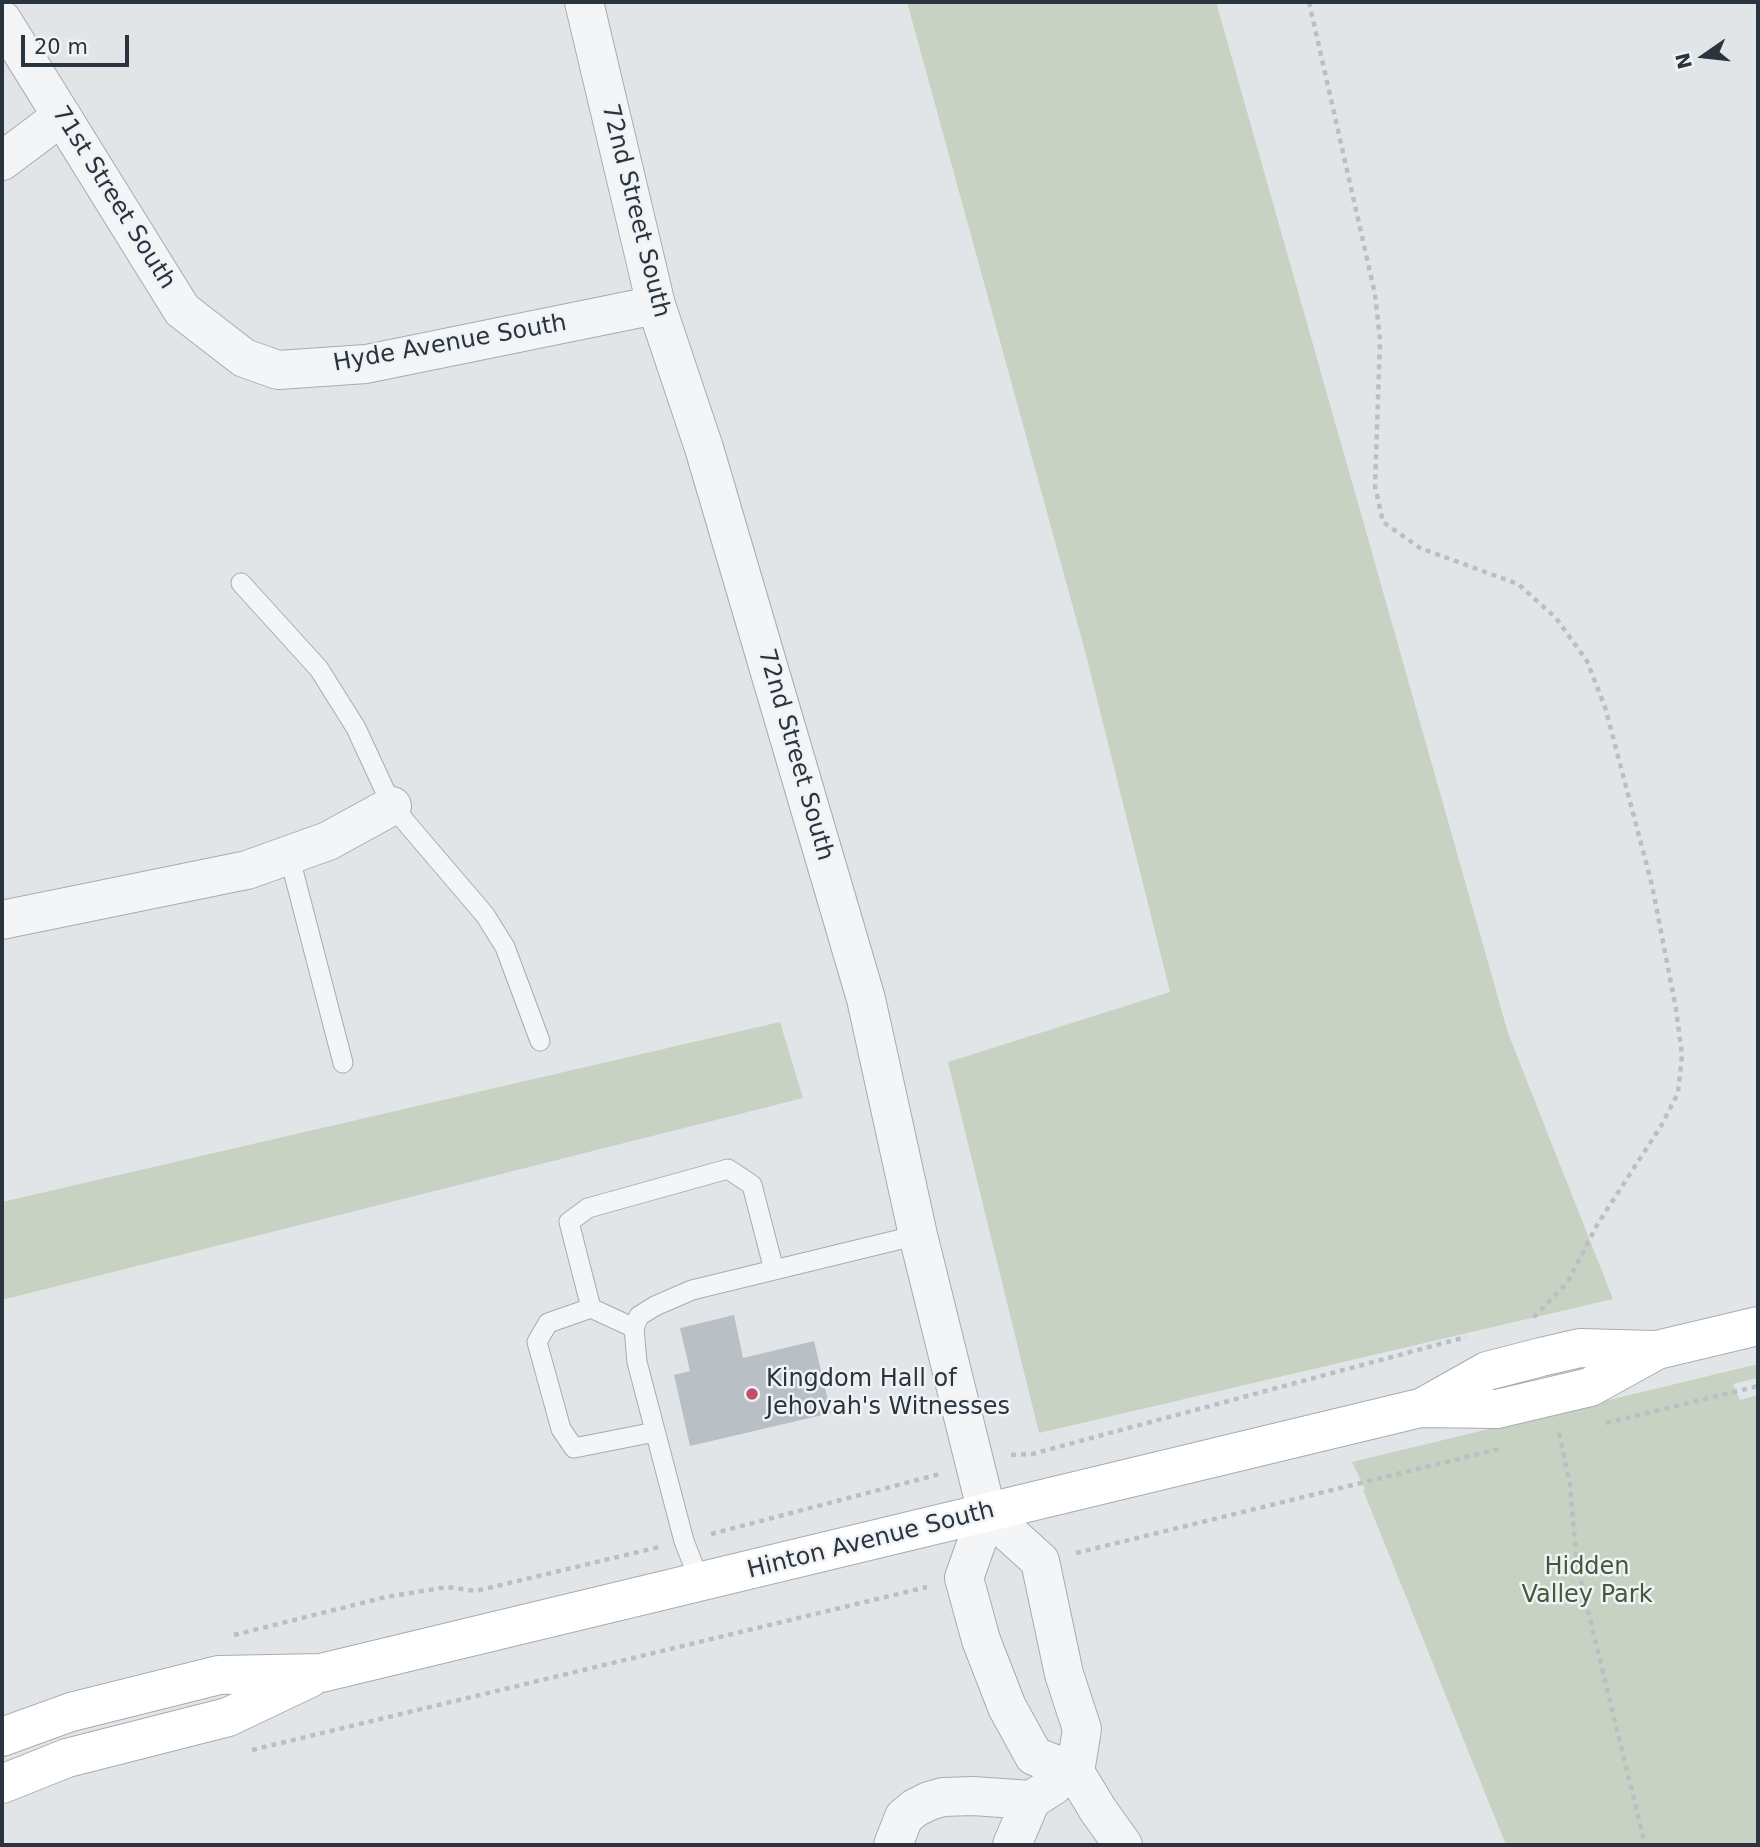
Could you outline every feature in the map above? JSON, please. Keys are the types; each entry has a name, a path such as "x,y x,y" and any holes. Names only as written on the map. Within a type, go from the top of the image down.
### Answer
{"main road":[{"name":"Hinton Avenue South","path":"2,1784 67,1758 228,1717 321,1673 1420,1408 1487,1371 1541,1357 1580,1348 1657,1350 1758,1326"},
{"name":"Hinton Avenue South","path":"2,1737 72,1712 219,1675 321,1673"}],"street":[{"name":"72nd Street South","path":"584,2 656,305 704,448 866,999 918,1235 987,1513"},
{"name":"71st Street South","path":"2,20 182,310 244,358"},
{"path":"2,161 62,116"},
{"name":"Hyde Avenue South","path":"244,358 278,370 366,364 656,305"},
{"path":"2,920 247,870 328,841 392,806"},
{"path":"1012,1845 1031,1800 1075,1772 1082,1730 1064,1674 1040,1561 987,1513 964,1578 981,1640 1007,1707 1034,1756 1075,1772 1123,1845"},
{"path":"893,1845 904,1817 929,1801 943,1797 973,1796 1031,1800"}],"lane":[{"path":"241,583 319,669 356,728 392,806 485,915 505,947 540,1041"},
{"path":"289,855 343,1063"},
{"path":"591,1308 569,1222 588,1208 728,1169 752,1185 774,1270"},
{"path":"700,1582 684,1541 637,1362 634,1328 639,1316 692,1290 918,1235"},
{"path":"634,1328 591,1308 548,1323 537,1342 561,1429 574,1448 655,1432"}],"path":[{"path":"1309,2 1375,294 1380,340 1374,486 1383,522 1420,548 1518,584 1556,618 1587,661 1605,707 1652,885 1676,1009 1682,1055 1678,1093 1661,1126 1597,1226 1567,1283 1531,1320"},
{"path":"229,1636 398,1595 447,1587 476,1591 684,1541 935,1477 973,1458 1032,1454 1477,1334"},
{"path":"1599,1425 1758,1386"},
{"path":"1546,1438 1573,1431"},
{"path":"1559,1435 1570,1485 1577,1565 1645,1845"},
{"path":"1079,1552 1505,1448"},
{"path":"251,1750 925,1587"}],"green space":[{"path":"907,2 1216,2 1508,1033 1613,1299 1039,1433 948,1062 1170,992 1085,651"},
{"path":"780,1022 803,1098 2,1300 2,1202"},
{"name":"Hidden Valley Park","path":"1758,1364 1758,1378 1733,1384 1740,1400 1758,1395 1758,1845 1506,1845 1352,1462"}],"building":[{"name":"Kingdom Hall of Jehovah's Witnesses","path":"734,1315 743,1358 814,1341 831,1413 690,1446 674,1375 690,1371 680,1328"}],"place":[{"name":"Kingdom Hall of Jehovah's Witnesses","path":"752,1394"}]}
